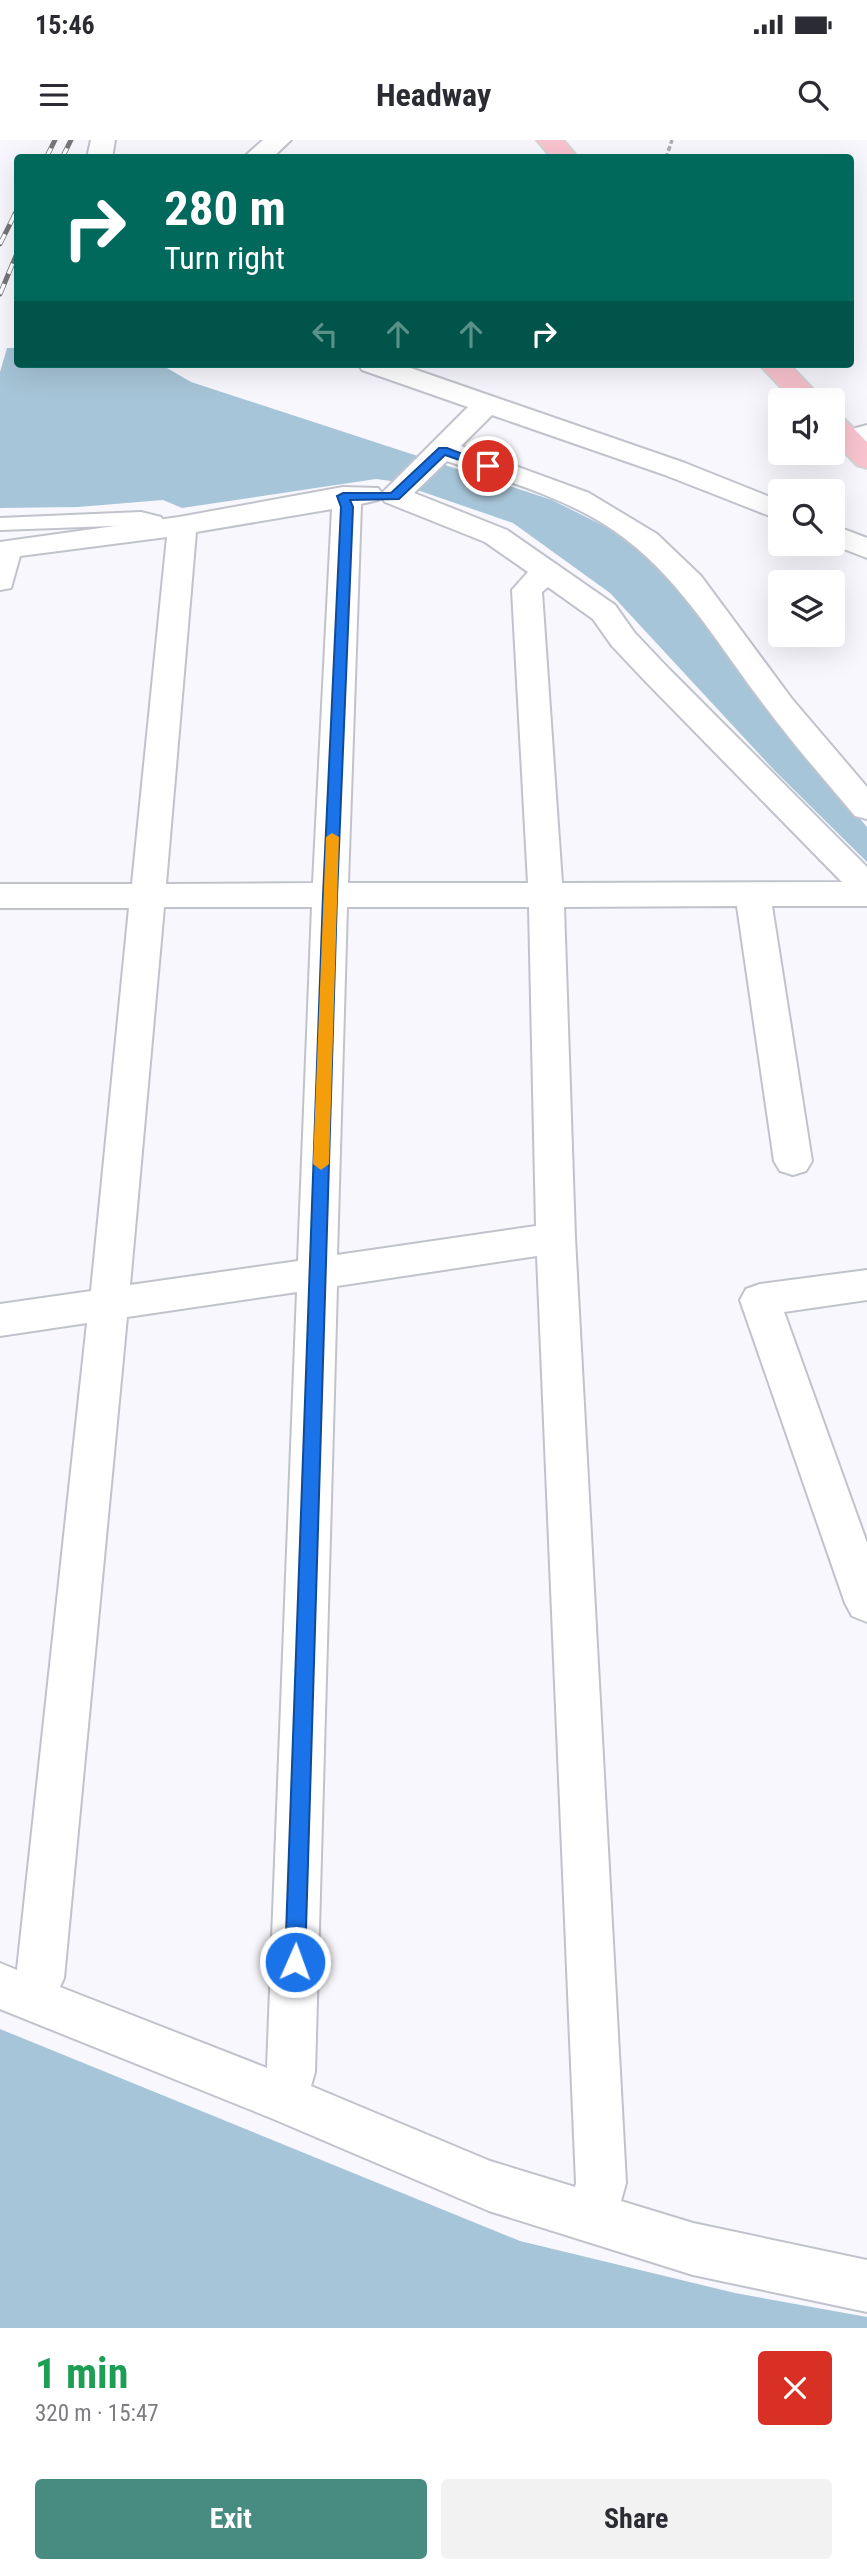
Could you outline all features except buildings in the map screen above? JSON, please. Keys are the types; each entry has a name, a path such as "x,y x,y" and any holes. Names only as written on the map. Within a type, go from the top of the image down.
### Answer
{"highway":[{"path":"549,140 562,154"},
{"path":"777,368 797,388"}],"street":[{"path":"260,154 279,140"},
{"path":"384,368 675,469 768,506"},
{"path":"398,493 487,404"},
{"path":"439,454 579,498 623,522 675,563 699,591 780,705 867,808"},
{"path":"0,581 7,550 168,528 343,496 398,493 496,536 604,612 623,639 658,676 867,887"},
{"path":"282,2098 291,2072 330,896 347,507 343,496"},
{"path":"15,1992 40,1978 109,1303 182,534 168,528"},
{"path":"845,539 867,549"},
{"path":"546,571 527,590 546,894 556,1238 601,2183 590,2218"},
{"path":"0,896 867,894"},
{"path":"753,895 793,1161"},
{"path":"0,1320 556,1238"},
{"path":"867,1284 760,1300 867,1603"},
{"path":"15,1992 282,2098 489,2186 693,2249 867,2286"}],"lane":[{"path":"0,524 141,518 168,528"}],"water":[{"path":"7,348 14,348 14,368 167,368 191,382 552,500 616,532 670,578 773,718 867,827 867,862 775,771 610,593 513,523 391,481 376,479 182,508 163,500 78,507 0,508 0,372"},
{"path":"0,2029 520,2241 735,2293 867,2317 867,2328 0,2328"}],"railway":[{"path":"48,154 55,140"},
{"path":"64,154 71,140"},
{"path":"0,244 14,216"},
{"path":"0,294 14,261"}],"slow traffic":[{"path":"321,1164 332,837"}],"route":[{"path":"295,1962 330,896 347,507 343,496 394,496 443,450 488,466"}]}
